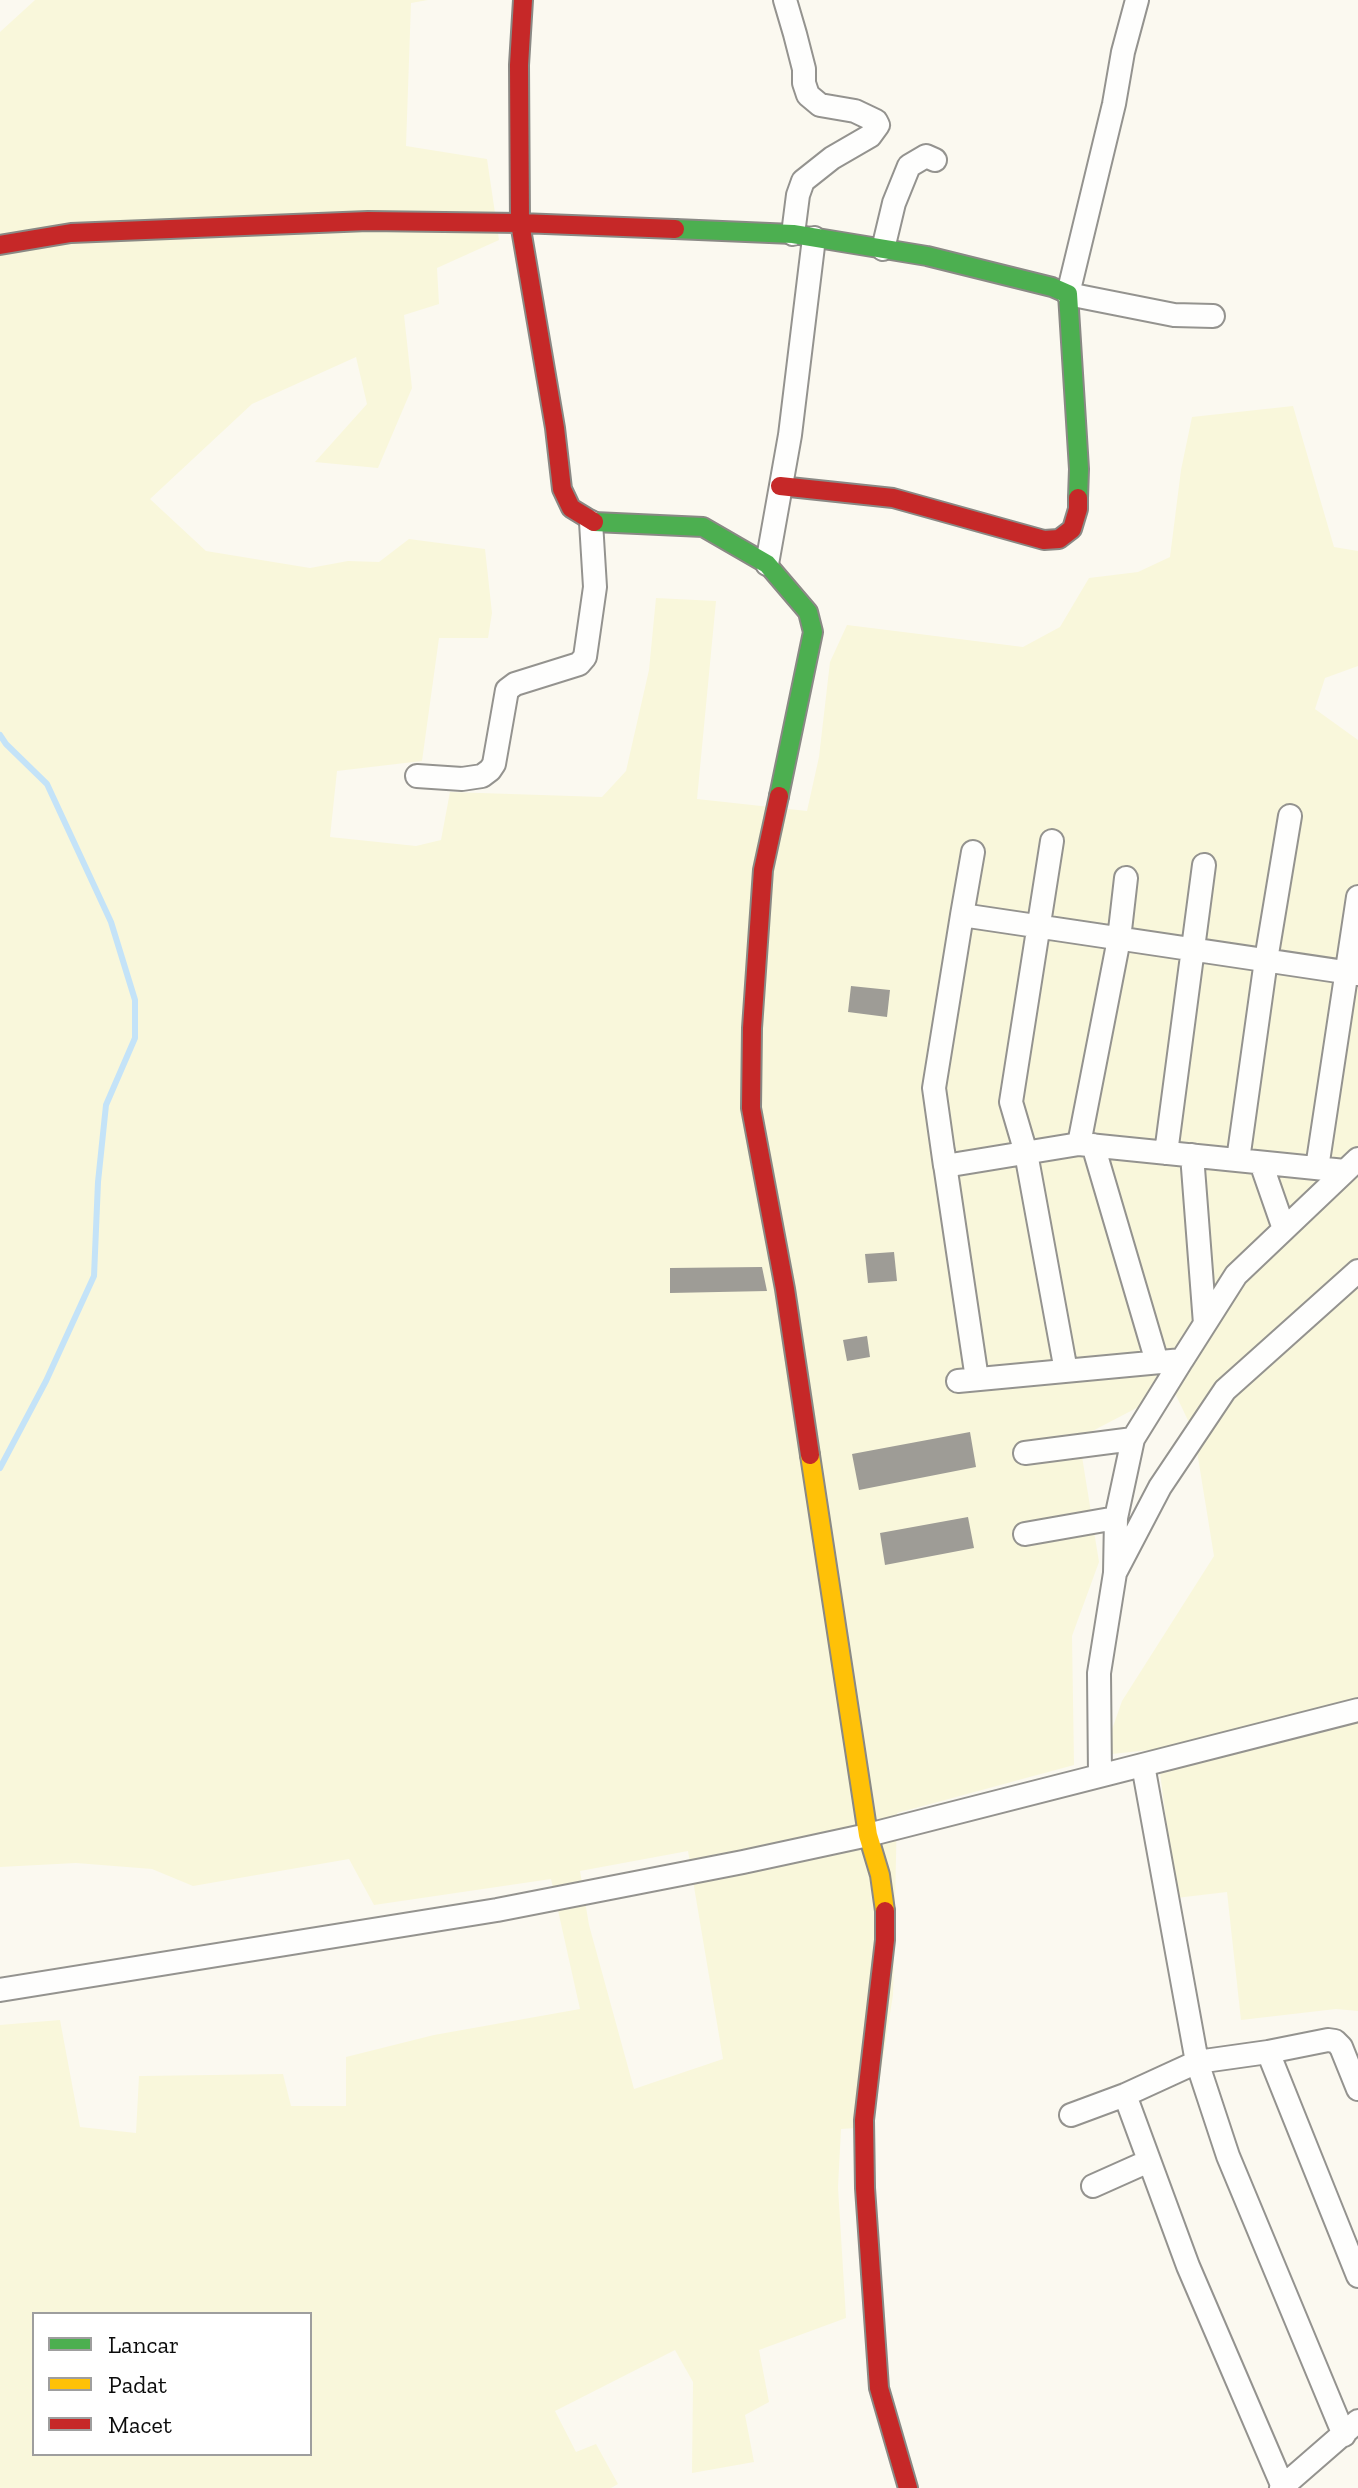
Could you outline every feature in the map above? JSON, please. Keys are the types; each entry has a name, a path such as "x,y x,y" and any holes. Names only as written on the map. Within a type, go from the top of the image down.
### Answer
{"street":[{"path":"523,0 519,65 520,223 555,428 562,489 571,508 591,522 703,527 767,564 808,612 813,632 763,870 752,1028 751,1108 785,1289 868,1835 880,1875 885,1909 885,1940 864,2120 865,2188 879,2388 908,2488"},
{"path":"767,564 790,435 803,236 798,195 803,181 832,158 870,136 878,125 855,111 820,105 808,95 785,0"},
{"path":"780,486 893,498 1044,540 1059,539 1072,529 1078,509 1079,469 1068,294 1137,0"},
{"path":"883,249 894,203 909,166 926,156 935,160"},
{"path":"0,245 71,233 368,221 520,223 803,236 927,256 1052,287 1068,294 1174,315 1213,316"},
{"path":"417,776 462,779 482,776 494,764 507,690 515,684 570,668 585,657 595,587 591,522"},
{"path":"1238,1160 1290,816"},
{"path":"1052,841 1011,1102 1026,1153 1066,1371"},
{"path":"973,852 934,1088 968,1380 1182,1360"},
{"path":"1166,1153 1204,865"},
{"path":"1126,878 1086,1144 1157,1362"},
{"path":"1317,1168 1352,973 1358,897"},
{"path":"962,915 1352,973"},
{"path":"938,1117 945,1166"},
{"path":"945,1166 1086,1144 1317,1168 1352,1165"},
{"path":"1192,1155 1205,1324"},
{"path":"1261,1163 1284,1229"},
{"path":"1100,1775 1099,1673 1115,1573 1116,1518 1133,1439 1236,1275 1352,1165"},
{"path":"1115,1573 1160,1487 1225,1390 1358,1271"},
{"path":"1025,1453 1133,1439"},
{"path":"1025,1534 1116,1518"},
{"path":"0,1990 497,1910 868,1835 1358,1710"},
{"path":"1125,2095 1194,2281 1282,2487 1351,2428 1228,2156 1197,2062 1143,1765"},
{"path":"1071,2115 1125,2095 1197,2062 1328,2040 1335,2041 1341,2047 1358,2089"},
{"path":"1268,2052 1358,2276"},
{"path":"1093,2186 1149,2161"}],"shaded area":[{"path":"35,0 428,0 411,3 406,146 487,159 499,240 437,268 439,304 404,315 412,388 378,468 315,462 367,404 356,357 252,404 150,499 206,551 310,568 348,561 379,562 409,539 485,549 492,613 488,638 439,638 422,761 337,771 330,837 416,846 441,840 450,792 602,797 626,771 649,670 656,598 716,601 697,799 807,811 819,757 830,662 847,625 1023,647 1060,627 1089,578 1138,572 1170,557 1181,470 1192,417 1293,406 1334,547 1358,551 1358,666 1325,678 1315,709 1358,740 1358,2011 1336,2009 1241,2020 1227,1892 1176,1898 1160,1773 1149,1750 1103,1755 1122,1701 1214,1556 1194,1433 1173,1389 1079,1438 1099,1562 1072,1636 1074,1765 897,1813 893,1995 872,2127 841,2129 838,2187 846,2318 759,2350 769,2402 745,2415 754,2462 692,2473 693,2382 675,2350 555,2411 576,2452 596,2444 618,2484 611,2488 0,2488 0,2025 60,2020 80,2127 136,2133 139,2076 283,2074 291,2106 346,2106 346,2057 434,2035 580,2009 551,1879 374,1905 349,1859 193,1886 152,1869 76,1863 0,1867 0,32","holes":["688,1851 723,2059 634,2089 589,1925 580,1871"]}],"building":[{"path":"851,986 890,990 887,1017 848,1012"},
{"path":"894,1252 897,1281 868,1283 865,1254"},
{"path":"762,1267 767,1291 670,1293 670,1268"},
{"path":"867,1336 870,1357 847,1361 843,1340"},
{"path":"970,1432 976,1467 859,1490 852,1454"},
{"path":"968,1517 974,1548 885,1565 880,1533"}],"waterway":[{"path":"0,735 47,784 111,922 135,1000 135,1038 106,1105 98,1182 94,1276 46,1381 0,1468"}],"traffic: fast":[{"path":"675,229 793,234 927,256 1052,287 1068,294 1079,469 1078,498"},
{"path":"594,522 703,527 767,564 808,612 813,632 779,796"}],"traffic: slow":[{"path":"810,1455 868,1835 880,1875 885,1911"}],"traffic: jam":[{"path":"523,0 519,65 520,223 555,428 562,489 571,508 594,522"},
{"path":"0,245 71,233 368,221 675,229"},
{"path":"780,486 893,498 1044,540 1059,539 1072,529 1078,498"},
{"path":"779,796 763,870 752,1028 751,1108 785,1289 810,1455"},
{"path":"885,1911 885,1940 864,2120 865,2188 879,2388 908,2488"}]}
